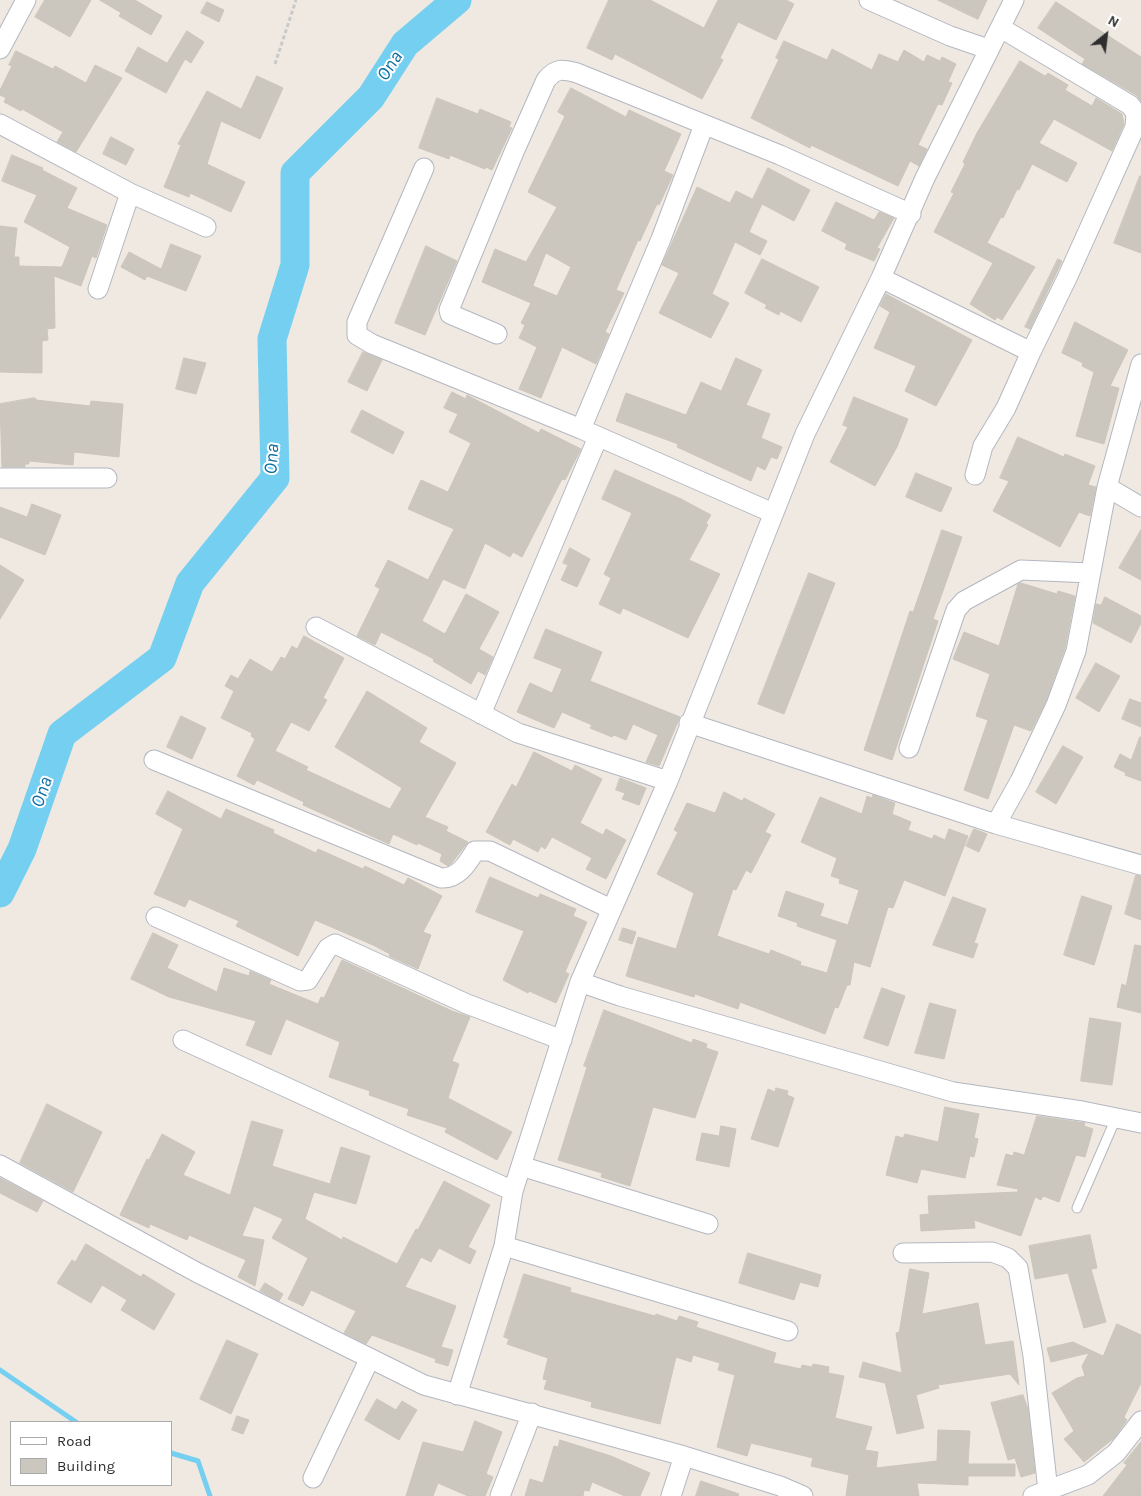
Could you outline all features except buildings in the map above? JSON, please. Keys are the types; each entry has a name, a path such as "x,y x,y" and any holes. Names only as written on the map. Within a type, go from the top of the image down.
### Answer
{"street":[{"path":"0,49 26,0"},
{"path":"869,0 950,36 988,49"},
{"path":"457,1395 504,1246 513,1191 580,982 668,781 689,723 805,434 882,278 925,178 1014,0"},
{"path":"975,475 983,446 1006,408 1030,352 1068,278 1135,127 1136,113 1130,105 1001,28"},
{"path":"497,334 456,318 450,314 449,310 514,152 546,80 553,71 562,69 577,73 780,155 911,214"},
{"path":"0,124 130,192 206,228"},
{"path":"581,430 661,239 704,125"},
{"path":"424,168 357,322 357,335 372,344 598,437 773,513"},
{"path":"98,289 130,192"},
{"path":"882,278 1030,352"},
{"path":"996,824 1020,781 1056,705 1076,651 1107,487 1141,364"},
{"path":"481,714 598,437"},
{"path":"0,478 107,478"},
{"path":"1107,487 1141,507"},
{"path":"909,748 956,610 964,601 1021,570 1090,573"},
{"path":"316,627 518,733 668,781"},
{"path":"689,723 996,824 1141,865"},
{"path":"154,760 441,878 447,878 464,869 475,851 490,851 534,870 611,909"},
{"path":"156,917 300,981 308,980 328,948 335,944 467,1004 562,1040"},
{"path":"580,982 620,996 953,1092 1141,1123"},
{"path":"183,1040 513,1191"},
{"path":"0,1165 198,1273 424,1385 684,1456 780,1486 803,1496"},
{"path":"522,1166 708,1224"},
{"path":"504,1246 788,1331"},
{"path":"903,1253 992,1252 1008,1258 1018,1268 1033,1356 1040,1493 1088,1475 1116,1453 1141,1421"},
{"path":"313,1478 370,1358"},
{"path":"500,1496 532,1413"},
{"path":"671,1496 684,1456"}],"lane":[{"path":"1077,1208 1116,1118"}],"path":[{"path":"275,64 296,0"}],"waterway":[{"name":"Ona","path":"0,893 22,849 62,734 162,658 190,583 275,478 272,339 295,265 295,173 371,97 405,44 457,0"},
{"path":"0,1370 75,1421"},
{"path":"172,1453 198,1461 210,1496"}]}
